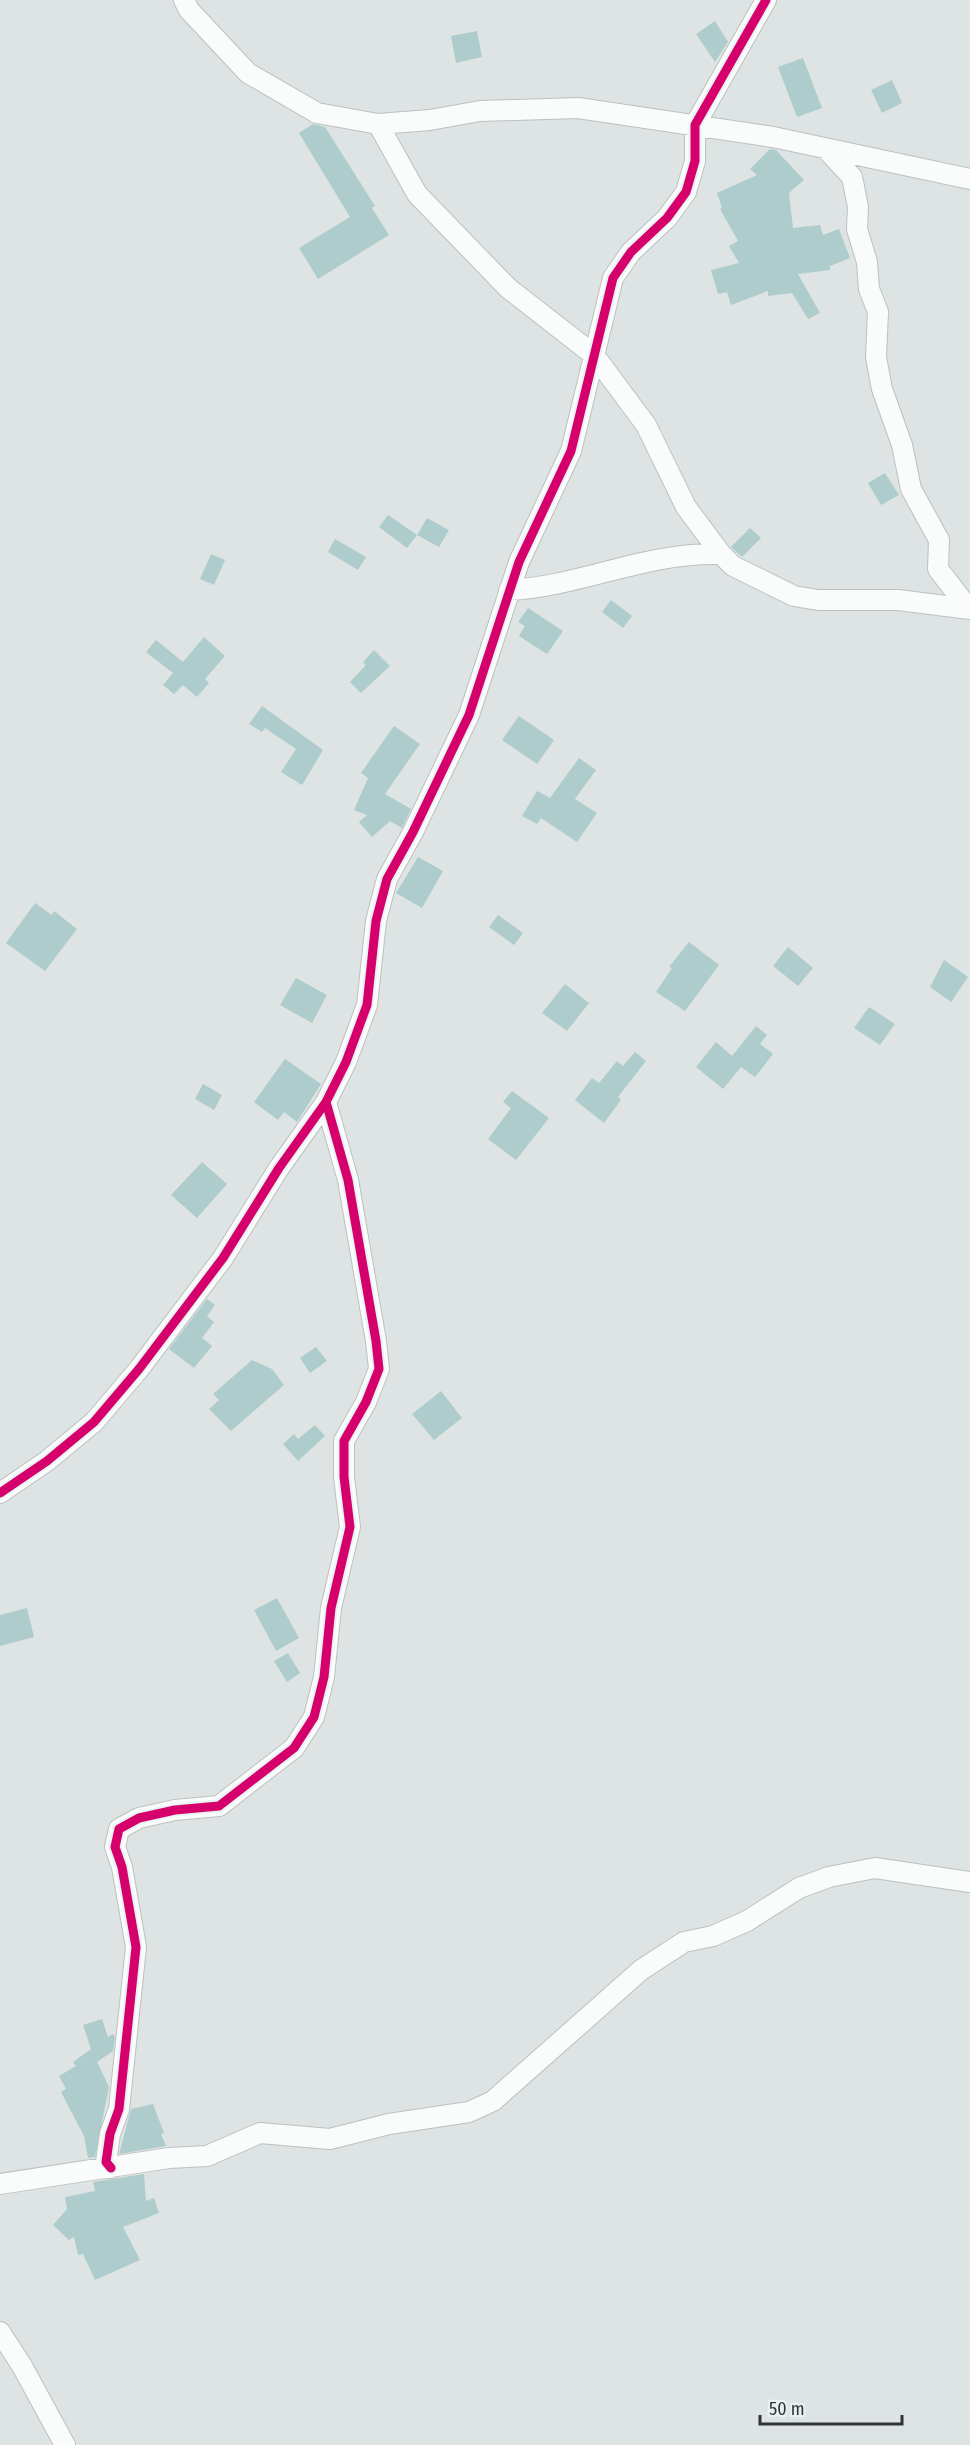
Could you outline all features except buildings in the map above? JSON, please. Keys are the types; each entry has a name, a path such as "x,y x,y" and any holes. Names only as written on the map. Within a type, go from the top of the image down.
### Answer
{"street":[{"path":"184,0 189,10 248,73 317,113 378,124 430,120 480,111 578,108 695,125 825,148 970,179"},
{"path":"0,1493 47,1461 94,1422 139,1369 223,1258 279,1168 326,1102 346,1062 367,1005 376,921 387,879 413,832 469,716 519,562 571,451 613,278 631,252 667,218 686,192 695,161 695,125 766,0"},
{"path":"378,124 417,194 508,288 594,355 646,425 686,507 721,554 733,566 794,596 818,600 898,600 969,609"},
{"path":"825,148 852,177 858,207 857,229 867,262 869,289 878,312 876,357 882,389 902,445 911,489 939,540 938,569 969,609"},
{"path":"509,591 537,589 627,565 686,553 721,554"},
{"path":"111,2168 106,2162 110,2134 119,2109 136,1947 122,1867 115,1847 119,1829 148,1816 219,1806 251,1783 294,1748 314,1717 324,1677 331,1608 350,1527 344,1477 344,1441 366,1402 379,1369 348,1180 326,1102"},
{"path":"0,2184 169,2158 207,2156 260,2133 330,2139 389,2124 469,2112 493,2101 641,1970 684,1942 713,1936 747,1921 799,1888 829,1877 875,1868 970,1882"},
{"path":"0,2332 22,2366 65,2445"}],"cycle path":[{"path":"0,1493 47,1461 94,1422 139,1369 223,1258 279,1168 326,1102 346,1062 367,1005 376,921 387,879 413,832 469,715 519,562 571,451 613,278 631,252 667,218 686,192 695,161 695,125 766,0"},
{"path":"111,2168 106,2162 110,2134 119,2109 136,1947 122,1867 115,1847 119,1829 139,1818 175,1810 219,1806 294,1748 314,1717 324,1677 331,1608 350,1527 344,1477 344,1441 366,1402 379,1369 348,1180 326,1102"}]}
